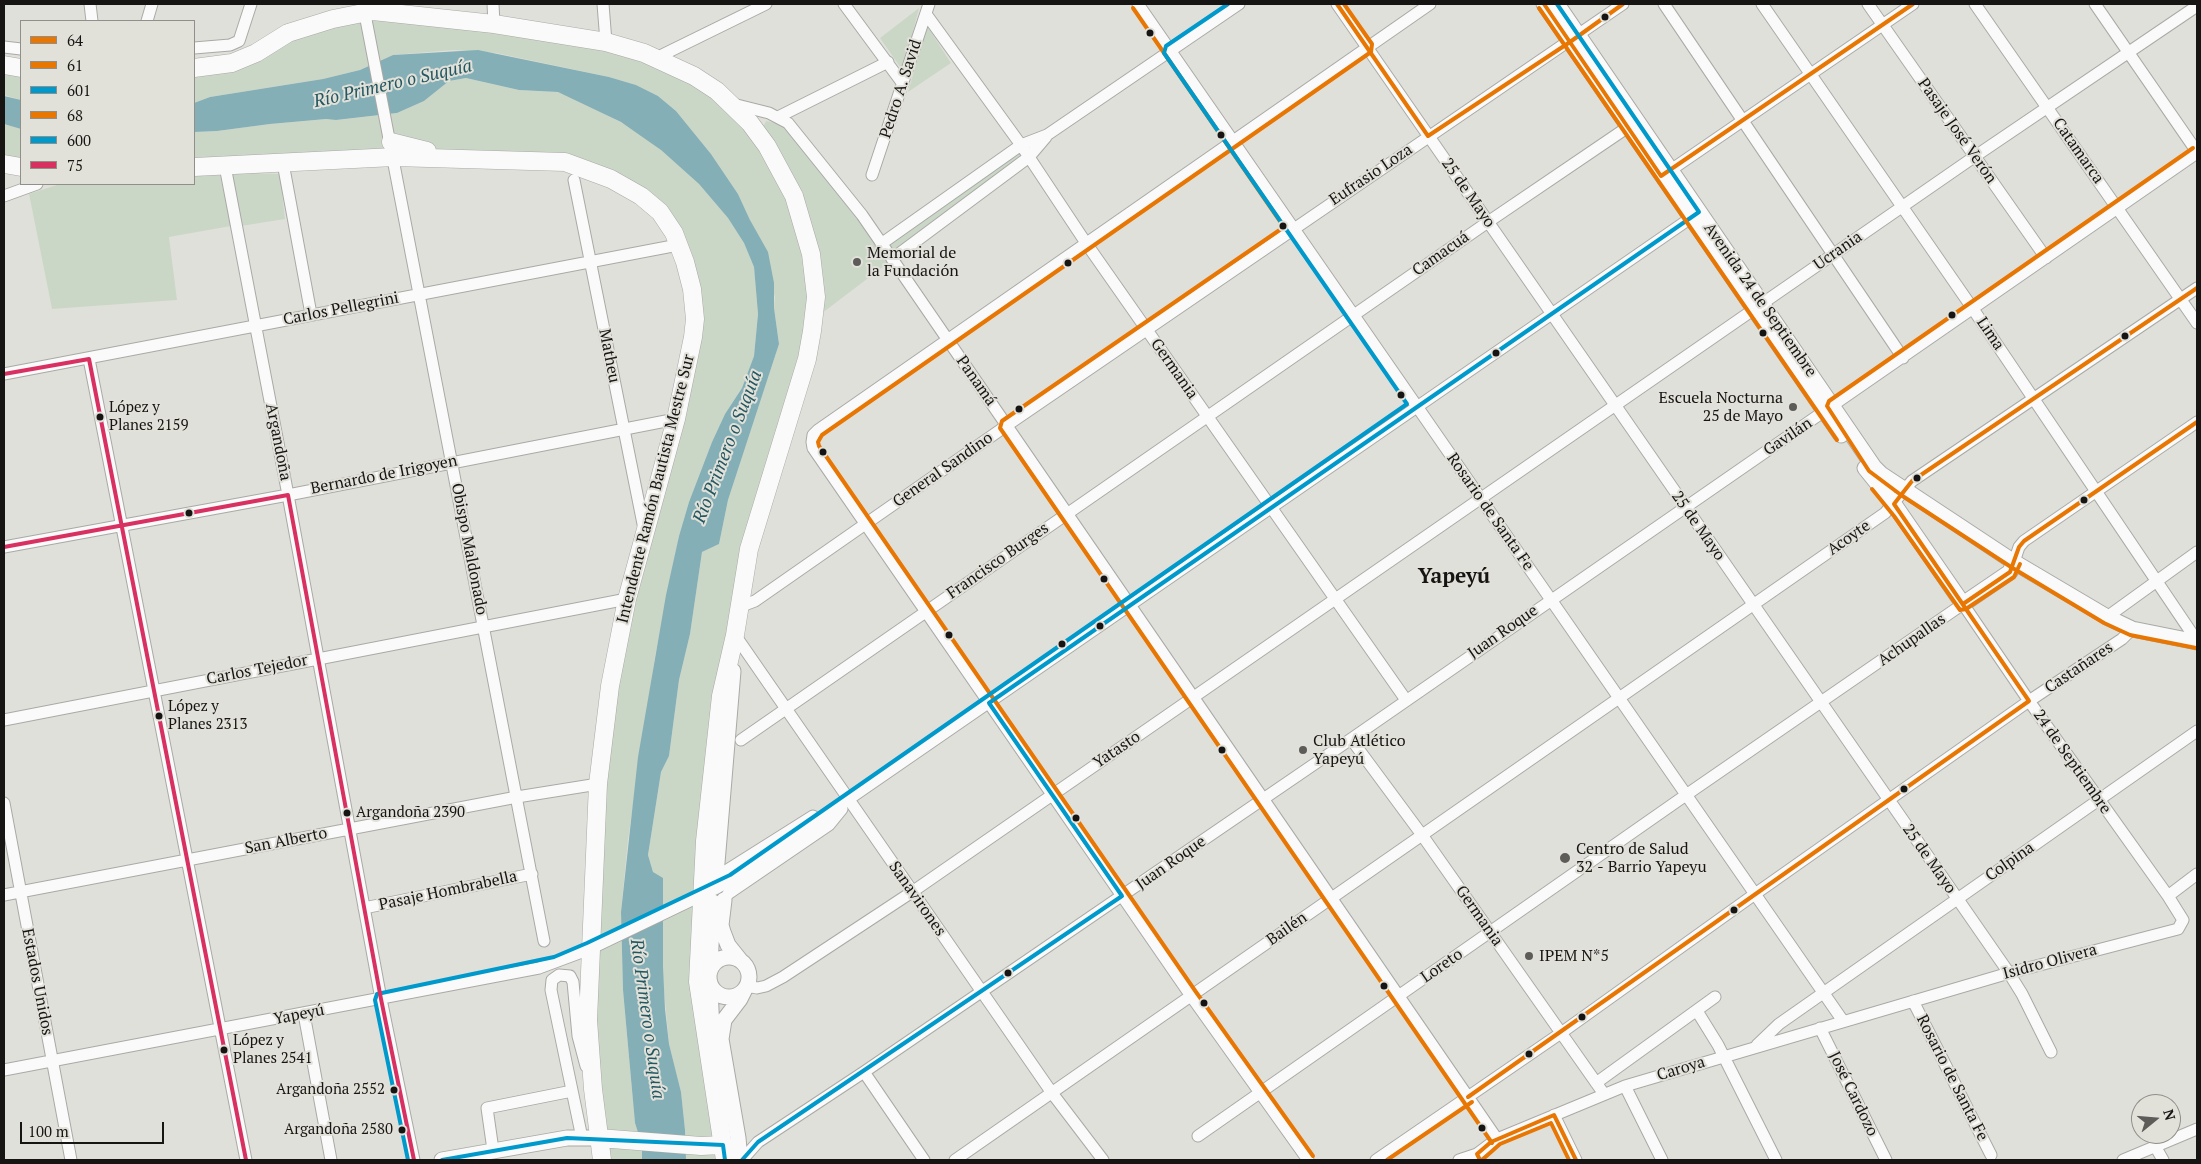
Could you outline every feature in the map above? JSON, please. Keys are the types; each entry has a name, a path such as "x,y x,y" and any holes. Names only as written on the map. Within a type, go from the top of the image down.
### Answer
{"main road":[{"name":"Avenida 24 de Septiembre","path":"1544,4 1575,39 1894,504"},
{"name":"Avenida 24 de Septiembre","path":"1557,4 1575,39 1628,127 1666,173"},
{"path":"195,68 232,63 256,53 288,33 382,11 494,24 606,42 634,49 656,58 694,76 732,104 750,123 767,146 794,196 811,254 816,297 807,359 752,537 736,635 716,875"},
{"path":"4,65 20,68"},
{"name":"Intendente Ramón Bautista Mestre Sur","path":"195,167 283,163 391,143 460,158 556,161 577,165 625,186 646,200 668,224 678,245 689,275 695,319 689,363 676,419 627,599 610,686 598,784 598,945 588,1020 593,1090 590,1138 602,1160"},
{"path":"4,164 20,167"},
{"name":"Avenida 24 de Septiembre","path":"1829,409 1874,467 1904,490 2014,562 2107,617 2132,629 2197,642"},
{"name":"24 de Septiembre","path":"1894,504 1963,604"},
{"name":"Achupallas","path":"1963,604 2010,572 2014,562"},
{"path":"715,1093 710,988 709,899 705,841 720,696 736,635"},
{"path":"709,899 728,945 748,969 749,974 746,989 724,1020 721,1039 741,1160"},
{"path":"442,1160 493,1150 590,1138 701,1146 724,1153 698,982 709,899"},
{"path":"710,968 720,958 726,957 740,960"},
{"path":"710,988 726,998 733,998 746,989"}],"street":[{"path":"90,4 92,20"},
{"path":"147,20 152,4"},
{"path":"195,48 235,44 242,36 251,4"},
{"path":"493,4 494,24"},
{"path":"603,4 606,42"},
{"path":"656,58 766,4"},
{"path":"844,4 903,84"},
{"name":"Rosario de Santa Fe","path":"1138,4 1843,1020"},
{"path":"881,244 1021,146 1048,135 1239,4"},
{"name":"25 de Mayo","path":"1337,4 2009,973 2022,994 2051,1052"},
{"path":"1308,1160 1191,996 813,448 812,442 813,435 947,340 1430,4"},
{"name":"Eufrasio Loza","path":"1293,229 1428,136 1575,39 1623,4"},
{"path":"1664,4 1903,358"},
{"name":"Lima","path":"1762,4 1973,309 2197,642"},
{"name":"Pasaje José Verón","path":"1868,4 2046,258"},
{"path":"1666,173 1913,4"},
{"name":"Catamarca","path":"1975,4 2197,323"},
{"path":"2095,4 2197,153"},
{"name":"Ucrania","path":"1480,499 1974,157 2197,6"},
{"name":"Pedro A. Savid","path":"872,175 927,9"},
{"name":"Germania","path":"927,9 1086,243 1406,700"},
{"name":"Obispo Maldonado","path":"365,15 544,941"},
{"path":"4,47 20,49"},
{"path":"778,117 888,62"},
{"name":"Panamá","path":"732,104 778,117 796,132 862,215 1497,1139"},
{"name":"Camacuá","path":"1353,315 1628,127"},
{"path":"892,259 1029,157 1048,135"},
{"name":"Gavilán","path":"1550,600 1903,358 2197,153"},
{"path":"283,163 311,314"},
{"name":"Argandoña","path":"225,166 381,999 414,1160"},
{"name":"Matheu","path":"574,180 645,533"},
{"path":"4,196 34,185"},
{"path":"709,899 848,799 1695,215"},
{"name":"General Sandino","path":"740,607 755,601 1293,229"},
{"name":"Carlos Pellegrini","path":"4,374 678,245"},
{"name":"Acoyte","path":"1619,698 1885,513 1912,481 2197,288"},
{"name":"Francisco Burges","path":"741,740 1353,315"},
{"path":"89,358 246,1160"},
{"name":"Bernardo de Irigoyen","path":"4,546 288,495 676,419"},
{"name":"Achupallas","path":"2014,562 2024,541 2197,422"},
{"name":"Yatasto","path":"746,989 766,986 783,977 912,892 1480,499"},
{"name":"Castañares","path":"2107,617 2197,552"},
{"name":"Carlos Tejedor","path":"4,720 627,599"},
{"name":"Juan Roque","path":"741,1160 758,1142 982,992 1550,600"},
{"name":"Achupallas","path":"1686,795 1963,604"},
{"name":"24 de Septiembre","path":"1963,604 2029,701 2168,896 2182,920"},
{"name":"Castañares","path":"1376,1160 1388,1157 1468,1097 1561,1033 1754,894 2029,701 2122,639 2132,629"},
{"name":"Sanavirones","path":"736,635 912,892 1052,1092 1103,1160"},
{"name":"Bailén","path":"955,1160 1619,698"},
{"name":"Colpina","path":"1756,1046 1779,1024 2197,731"},
{"name":"Germania","path":"1351,739 1422,835 1604,1094"},
{"name":"San Alberto","path":"4,895 517,797 598,784"},
{"name":"Loreto","path":"1198,1136 1686,795"},
{"path":"716,875 721,874 827,808 848,799"},
{"path":"709,899 728,894 828,825 848,799"},
{"name":"Estados Unidos","path":"4,803 71,1160"},
{"name":"Pasaje Hombrabella","path":"364,908 532,874"},
{"path":"2168,896 2197,874"},
{"name":"Yapeyú","path":"4,1070 539,968 709,899"},
{"name":"Isidro Olivera","path":"1913,1002 2009,973 2178,929 2182,920"},
{"path":"590,1138 572,1091 551,990 552,980 562,974 570,976 573,982 580,1048 593,1090"},
{"path":"1596,1084 1715,997"},
{"name":"Rosario de Santa Fe","path":"1913,1002 1991,1155"},
{"name":"Caroya","path":"1459,1160 1478,1157 1497,1139 1625,1086 1843,1020 1913,1002"},
{"path":"1697,1011 1724,1056 1776,1160"},
{"path":"304,1014 331,1160"},
{"name":"José Cardozo","path":"1820,1028 1886,1160"},
{"path":"864,1072 924,1160"},
{"path":"1625,1086 1662,1160"},
{"path":"493,1150 487,1108 572,1091"},
{"path":"1554,1115 1576,1160"},
{"path":"2124,1160 2197,1129"},
{"path":"2155,1146 2162,1160"}],"green space":[{"path":"919,8 903,71 880,38"},
{"path":"364,12 606,42 717,91 780,169 816,297 752,537 698,982 726,1160 686,1160 681,1092 669,1044 653,872 648,855 661,772 669,756 679,680 690,634 702,552 719,544 728,500 779,344 774,308 775,297 750,220 738,194 711,154 676,111 658,96 636,85 609,77 496,53 454,50 393,55 360,70 323,79 210,97 195,103 195,68"},
{"path":"927,26 951,63 908,92"},
{"path":"4,65 20,68 20,100 4,95"},
{"path":"466,78 519,90 558,92 568,95 634,129 699,184 728,218 744,243 754,267 758,314 754,356 742,388 725,414 712,442 689,502 679,536 655,657 628,840 621,912 623,990 635,1123 642,1145 642,1160 602,1160 593,1089 599,771 695,319 660,212 570,163 195,167 195,132 397,113 424,101 449,81"},
{"path":"766,121 777,123 788,130 861,222 888,263 817,317 818,277 762,129"},
{"path":"4,124 20,129 20,167 4,164"},
{"path":"1019,148 1023,154 894,252 889,245"},
{"path":"232,172 280,174 285,219 241,226"},
{"path":"195,175 220,175 231,226 169,237 177,300 52,309 29,194 57,185 195,185"}],"water":[{"name":"Río Primero o Suquía","path":"478,50 609,77 636,85 658,96 676,111 711,154 738,194 768,252 774,283 774,308 779,344 728,500 719,544 702,552 690,634 679,680 669,756 661,772 648,855 653,872 663,878 665,1009 669,1044 681,1092 686,1160 642,1160 642,1145 635,1123 623,990 621,912 638,757 666,595 679,536 689,502 712,442 725,414 742,388 754,356 758,314 754,267 744,243 728,218 699,184 661,150 621,122 558,92 519,90 466,78 449,81 424,101 397,113 195,132 195,103 210,97 323,79 360,70 393,55"},
{"path":"4,96 20,100 20,129 4,124"}],"transit line":[{"name":"600","path":"408,1160 375,1000 377,994 554,957 730,875 1407,404 1164,53 1166,46 1228,4"},
{"name":"64","path":"1337,4 1428,136 1570,42 1623,4"},
{"name":"61","path":"1313,1156 1196,992 818,442 822,435 1371,52 1372,44 1344,4"},
{"name":"64","path":"1544,4 1661,176 1913,4"},
{"name":"601","path":"742,1160 758,1142 1122,896 989,703 1699,212 1557,4"},
{"name":"61","path":"1133,8 1284,227 1002,421 1000,428 1492,1143"},
{"name":"68","path":"1539,8 1837,440"},
{"name":"68","path":"2193,148 1829,401 1827,406 1869,471 1901,495 2011,567 2104,623 2130,635 2196,648"},
{"name":"64","path":"2029,701 1894,504 1912,481 2197,288"},
{"name":"75","path":"4,374 89,359 246,1160"},
{"name":"64","path":"1963,604 2010,572 2019,547 2024,541 2197,422"},
{"name":"68","path":"1872,489 1894,516 1960,610 1966,609 2014,577 2020,564"},
{"name":"75","path":"4,547 288,495 381,999 414,1160"},
{"name":"64","path":"1468,1097 2029,701"},
{"name":"61","path":"1387,1160 1472,1102"},
{"name":"64","path":"1480,1160 1477,1154 1491,1142 1554,1115 1576,1160"},
{"name":"61","path":"1482,1160 1500,1144 1551,1123 1569,1160"},
{"name":"601","path":"442,1160 567,1138 723,1145 725,1160"}],"place":[{"name":"Memorial de la Fundación","path":"857,262"},
{"name":"Escuela Nocturna 25 de Mayo","path":"1793,407"},
{"name":"López y Planes 2159","path":"100,417"},
{"name":"López y Planes 2313","path":"159,716"},
{"name":"Club Atlético Yapeyú","path":"1303,750"},
{"name":"Argandoña 2390","path":"347,813"},
{"name":"Centro de Salud 32 - Barrio Yapeyu","path":"1565,858"},
{"name":"IPEM N*5","path":"1529,956"},
{"name":"López y Planes 2541","path":"224,1050"},
{"name":"Argandoña 2552","path":"394,1090"},
{"name":"Argandoña 2580","path":"402,1130"}],"district":[{"name":"Yapeyú","path":"1454,577"}]}
